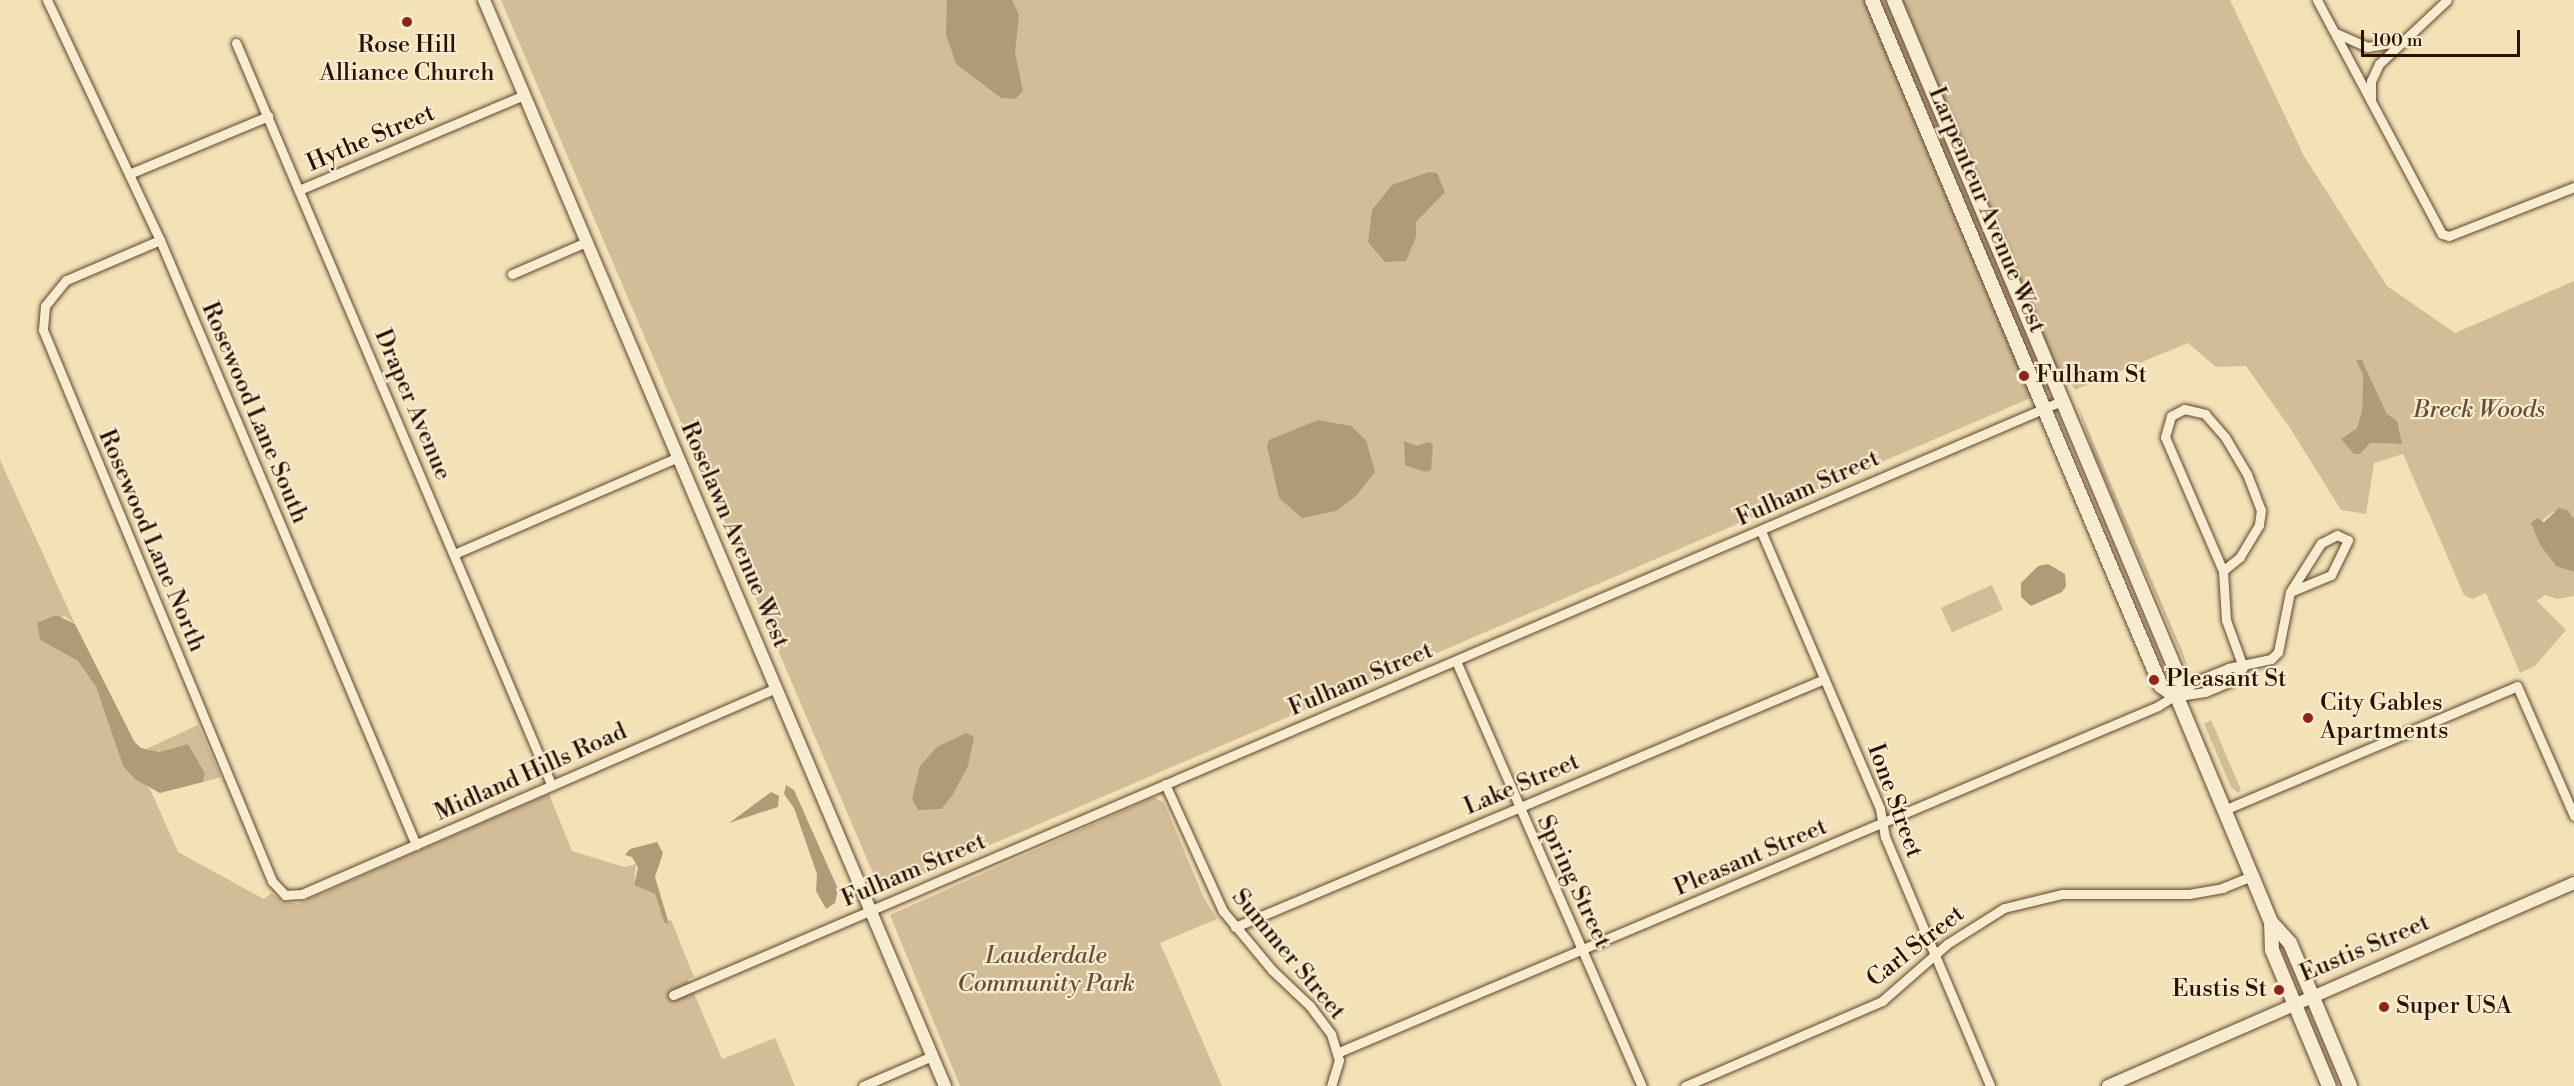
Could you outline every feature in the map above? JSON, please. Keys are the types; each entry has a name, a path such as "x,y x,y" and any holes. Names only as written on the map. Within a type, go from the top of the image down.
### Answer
{"main road":[{"name":"Larpenteur Avenue West","path":"1872,0 2161,686 2177,697"},
{"name":"Larpenteur Avenue West","path":"1894,0 2179,678 2177,697 2271,922 2290,943 2350,1086"},
{"name":"Larpenteur Avenue West","path":"2271,922 2272,950 2329,1086"}],"street":[{"name":"Rosewood Lane South","path":"47,0 160,240 416,845"},
{"name":"Roselawn Avenue West","path":"484,0 945,1086"},
{"path":"2317,0 2371,105 2442,234 2450,237 2574,187"},
{"path":"2371,105 2374,70 2447,0"},
{"path":"2330,27 2345,40 2367,47 2390,45 2410,34"},
{"name":"Draper Avenue","path":"236,43 551,784"},
{"name":"Hythe Street","path":"299,190 524,95"},
{"path":"129,174 268,116"},
{"name":"Rosewood Lane North","path":"160,240 66,280 45,306 43,330 272,881 285,895 302,894"},
{"path":"512,274 586,242"},
{"name":"Fulham Street","path":"673,995 2064,400"},
{"path":"2223,571 2240,557 2259,525 2261,510 2247,474 2224,437 2205,414 2184,409 2171,416 2165,437 2223,571 2226,620 2243,668"},
{"path":"454,554 678,457"},
{"name":"Ione Street","path":"1761,531 1883,823 1885,837 1990,1086"},
{"path":"2337,535 2348,540 2331,575 2290,592 2321,543 2337,535"},
{"name":"Pleasant Street","path":"1339,1052 2177,697 2199,680 2228,668 2243,668 2271,659 2278,652 2290,592"},
{"name":"Spring Street","path":"1456,661 1517,808 1642,1086"},
{"name":"Lake Street","path":"1235,927 1824,679"},
{"path":"2224,810 2517,686 2574,816"},
{"name":"Midland Hills Road","path":"302,894 776,688"},
{"name":"Summer Street","path":"1166,784 1214,896 1235,927 1272,970 1310,1006 1339,1052 1338,1070 1331,1086"},
{"name":"Carl Street","path":"1685,1086 1882,1001 1980,920 2031,901 2085,892 2188,894 2222,888 2252,876"},
{"name":"Eustis Street","path":"2108,1086 2312,995 2574,883"},
{"path":"863,1086 932,1056"}],"green space":[{"name":"Breck Woods","path":"501,0 2230,0 2304,156 2387,286 2455,333 2574,281 2574,518 2571,514 2553,512 2535,526 2540,545 2556,566 2574,572 2574,596 2557,599 2545,595 2537,601 2566,630 2535,666 2520,673 2486,593 2472,599 2464,595 2403,454 2374,463 2366,514 2341,510 2290,428 2246,366 2216,367 2188,343 2075,390 2070,381 881,892","holes":["2357,360 2362,360 2401,444 2370,443 2362,449 2341,439 2357,428 2362,411 2363,375"]},
{"path":"2076,401 2182,651 2191,677 2093,452"},
{"path":"0,460 75,624 65,616 37,623 40,640 78,661 96,687 123,766 150,789 178,852 264,899 271,893 282,901 298,904 549,794 572,851 624,867 636,864 634,885 655,894 664,922 671,920 694,977 688,979 722,1059 775,1038 795,1086 0,1086"},
{"path":"1992,585 2003,610 1952,632 1941,608"},
{"path":"2211,720 2241,790 2238,793 2231,787 2204,724"},
{"path":"198,725 221,777 203,782 205,773 188,744 159,752 146,749"},
{"name":"Lauderdale Community Park","path":"1154,797 1164,803 1204,898 1217,919 1160,943 1222,1086 960,1086 890,915"}],"shaded area":[{"path":"947,0 1012,0 1019,15 1015,52 1023,91 1015,99 1001,98 956,64 946,35"},
{"path":"1429,172 1437,173 1445,192 1416,222 1416,237 1406,261 1385,262 1368,242 1372,210 1392,185"},
{"path":"2356,360 2362,360 2387,414 2397,421 2402,444 2370,443 2360,454 2354,454 2341,439 2357,428 2362,411 2363,375"},
{"path":"1318,420 1351,426 1366,440 1375,472 1356,496 1336,511 1302,518 1279,498 1267,446 1269,440"},
{"path":"1404,441 1416,446 1429,442 1433,445 1431,470 1425,472 1405,465"},
{"path":"2559,508 2567,510 2574,518 2574,572 2556,566 2540,545 2531,523 2537,518 2544,522"},
{"path":"2048,564 2065,574 2066,586 2062,592 2031,606 2021,597 2021,583 2038,566"},
{"path":"56,615 75,624 134,741 141,748 159,752 188,744 205,773 203,782 160,793 136,780 123,766 96,687 78,661 40,640 37,623"},
{"path":"966,733 974,737 968,766 952,796 941,809 918,810 912,799 920,766 937,747"},
{"path":"786,785 794,790 838,889 835,903 826,909 816,891 817,874 794,808 784,794"},
{"path":"771,792 779,796 778,807 729,823"},
{"path":"657,842 663,853 655,877 669,924 664,922 655,894 634,885 638,868 632,857 625,855 630,849"}],"place":[{"name":"Rose Hill Alliance Church","path":"407,22"},
{"name":"Fulham St","path":"2024,376"},
{"name":"Pleasant St","path":"2154,680"},
{"name":"City Gables Apartments","path":"2308,718"},
{"name":"Eustis St","path":"2279,990"},
{"name":"Super USA","path":"2384,1007"}]}
